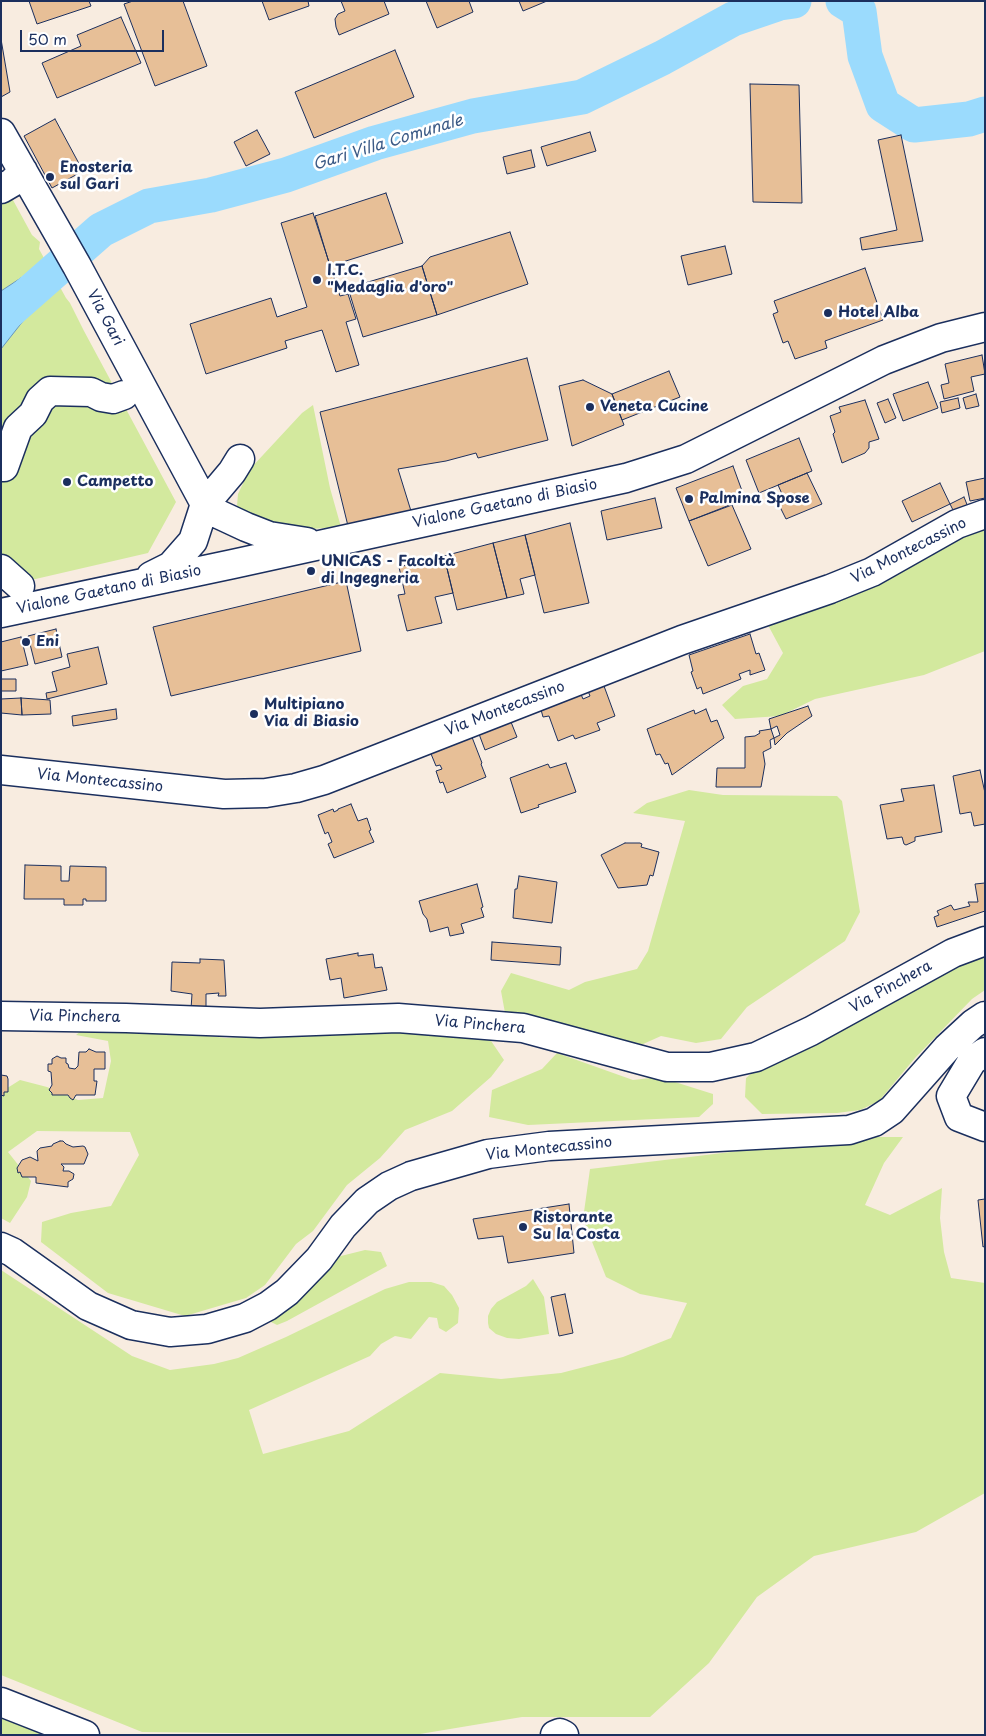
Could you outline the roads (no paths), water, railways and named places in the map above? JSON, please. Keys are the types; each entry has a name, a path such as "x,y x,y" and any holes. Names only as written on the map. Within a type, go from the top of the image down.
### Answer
{"street":[{"name":"Via Gari","path":"1,133 77,266 210,508 205,522 209,537 216,548 233,564"},
{"path":"1,189 13,182 23,171"},
{"name":"Vialone Gaetano di Biasio","path":"1,613 626,478 686,460 884,360 941,338 985,327"},
{"path":"2,470 18,428 33,414 40,400 50,391 91,392 101,397 113,399 124,396"},
{"path":"1,420 5,433 2,470"},
{"path":"134,584 171,566 193,541 240,458"},
{"path":"210,508 269,536 325,544"},
{"name":"Via Montecassino","path":"1,770 224,794 266,793 296,788 324,780 682,640 830,589 872,572 957,524 985,514"},
{"name":"Via Pinchera","path":"1,1016 260,1023 398,1018 523,1028 667,1067 711,1067 756,1057 811,1031 953,953 985,941"},
{"name":"Via Montecassino","path":"1,1247 12,1252 88,1306 131,1325 170,1332 208,1328 245,1318 268,1306 287,1292 319,1259 343,1226 367,1201 389,1186 411,1176 488,1154 549,1146 849,1130 874,1122 892,1110 947,1048 973,1024 985,1016"},
{"path":"985,1052 972,1061 951,1096 959,1117 985,1127"},
{"path":"1,1702 85,1735"},
{"path":"555,1735 564,1735"}],"water":[{"path":"45,267 53,272 54,284 1,349 1,291 36,268"}],"waterway":[{"name":"Gari Villa Comunale","path":"1,318 101,230 149,206 211,195 286,175 375,143 473,116 582,97 662,58 733,19 780,3 794,1"},
{"name":"Gari Villa Comunale","path":"843,1 859,11 865,56 883,105 914,125 969,119 985,114"}],"place":[{"name":"Enosteria sul Gari","path":"50,177"},
{"name":"I.T.C. \"Medaglia d'oro\"","path":"317,280"},
{"name":"Hotel Alba","path":"828,313"},
{"name":"Veneta Cucine","path":"590,407"},
{"name":"Campetto","path":"67,482"},
{"name":"Palmina Spose","path":"689,499"},
{"name":"UNICAS - Facoltà di Ingegneria","path":"311,571"},
{"name":"Eni","path":"26,642"},
{"name":"Multipiano Via di Biasio","path":"254,714"},
{"name":"Ristorante Su la Costa","path":"523,1227"}]}
